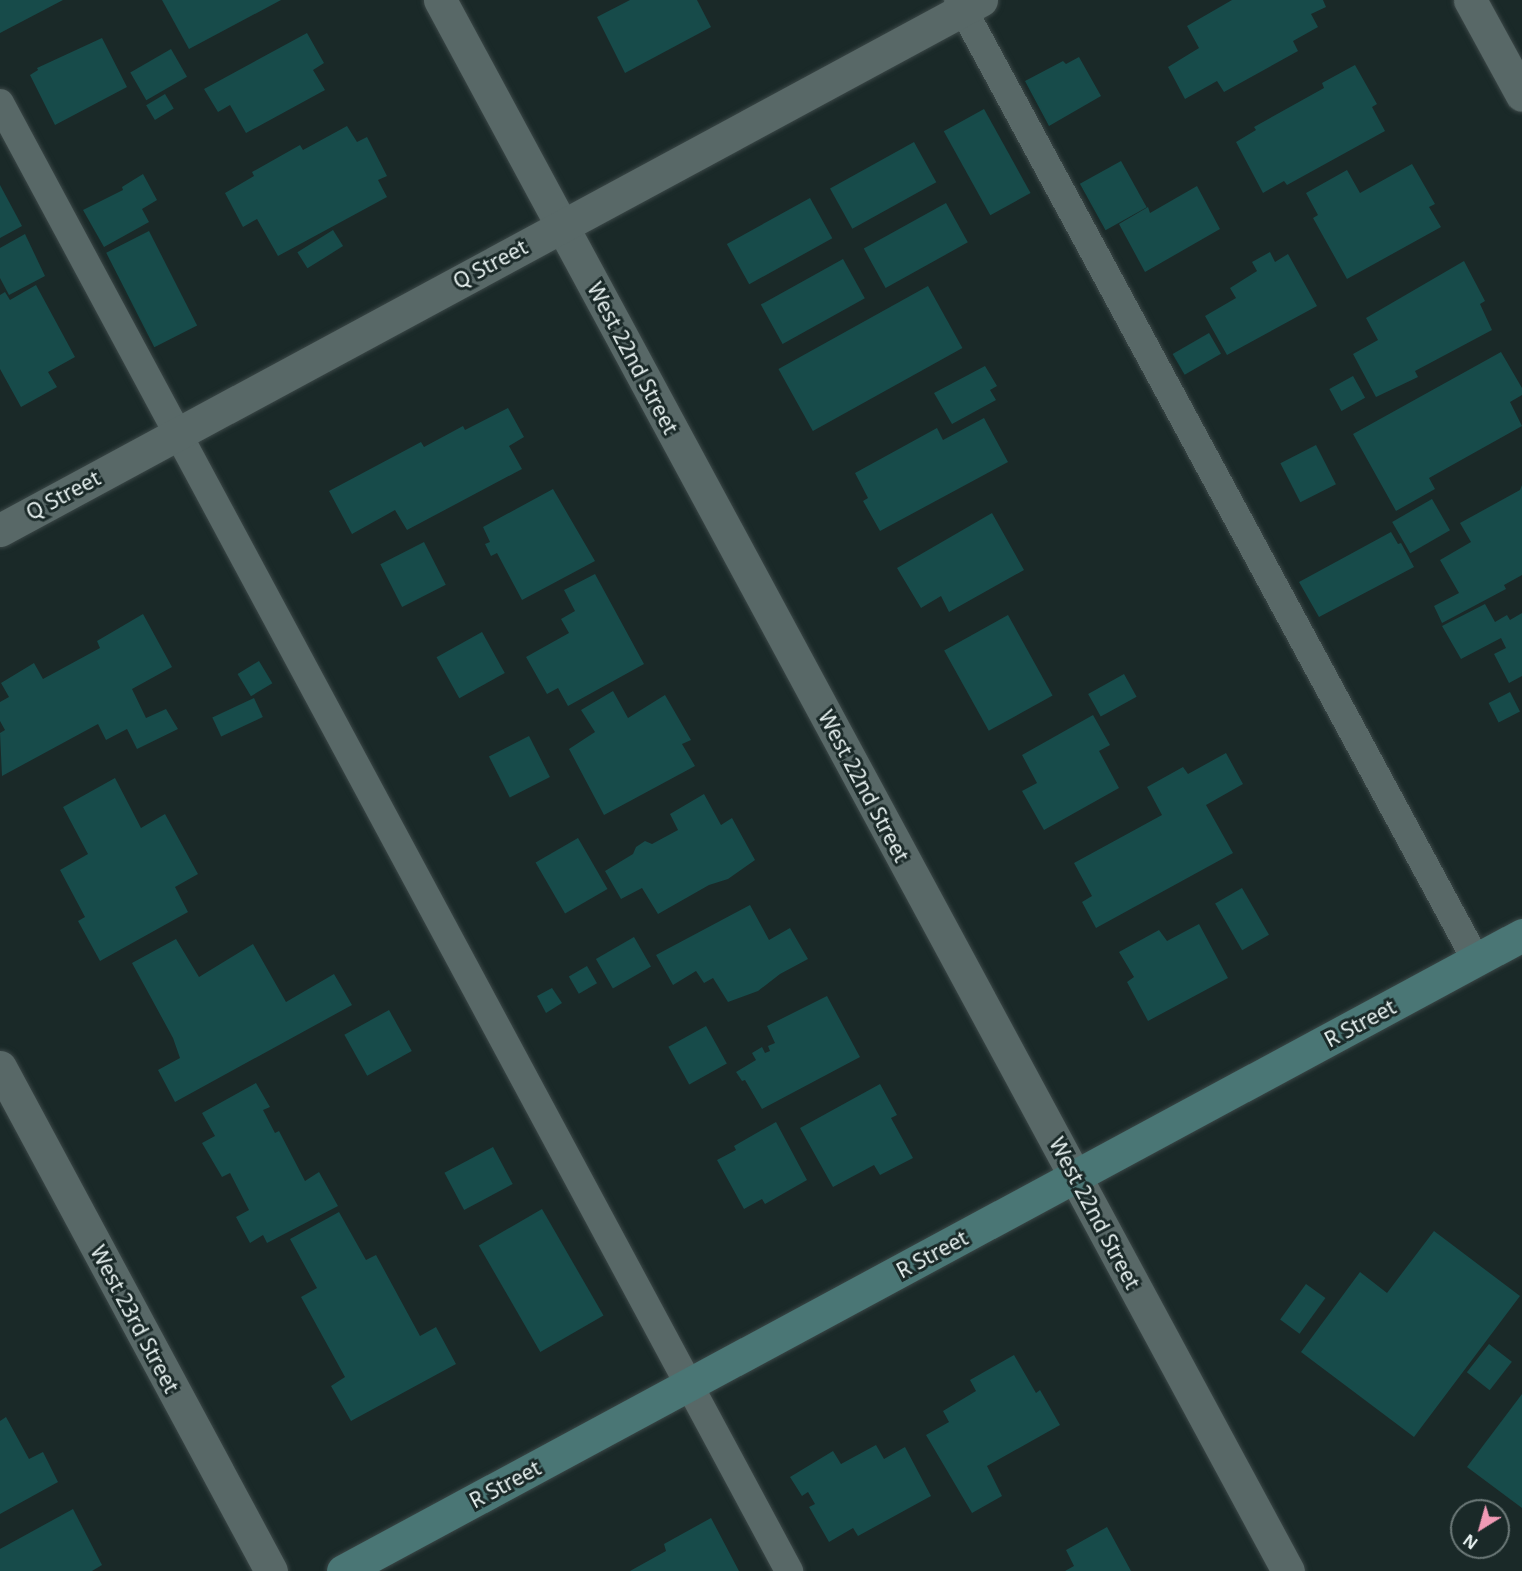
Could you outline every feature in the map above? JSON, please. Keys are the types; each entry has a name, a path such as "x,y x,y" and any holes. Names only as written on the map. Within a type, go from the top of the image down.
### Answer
{"street":[{"name":"West 22nd Street","path":"440,0 1288,1571"},
{"path":"1470,0 1522,95"},
{"name":"Q Street","path":"0,530 562,226 967,3"},
{"name":"R Street","path":"343,1571 1522,935"},
{"name":"West 23rd Street","path":"0,1067 271,1571"}],"lane":[{"path":"967,3 1476,960"},
{"path":"0,103 789,1571"}],"building":[{"path":"0,0 63,0 0,33"},
{"path":"162,0 281,0 189,49"},
{"path":"630,0 697,0 711,27 625,73 597,17"},
{"path":"1232,0 1323,0 1326,7 1311,14 1318,27 1293,41 1298,51 1224,92 1217,81 1185,99 1168,67 1199,48 1187,26"},
{"path":"307,33 324,63 313,70 325,90 246,133 230,105 218,112 204,89"},
{"path":"102,38 127,87 55,125 30,75 38,70 37,68"},
{"path":"171,49 187,77 146,100 130,72"},
{"path":"1079,57 1101,96 1049,126 1025,81 1063,61 1066,64"},
{"path":"1355,65 1377,104 1372,107 1385,131 1287,185 1284,181 1263,193 1236,142 1256,130 1254,127 1324,88 1322,83"},
{"path":"165,94 174,109 155,120 146,105"},
{"path":"984,109 1031,193 990,215 944,131"},
{"path":"347,126 357,142 367,137 387,176 378,180 387,197 278,256 257,219 243,227 225,193 254,176 252,172 300,145 303,150"},
{"path":"914,142 936,182 852,229 830,189"},
{"path":"1121,161 1147,207 1106,230 1080,184"},
{"path":"1412,164 1435,204 1429,207 1441,227 1347,279 1313,218 1318,215 1306,193 1347,170 1360,193"},
{"path":"143,174 157,200 142,209 149,222 104,247 83,210 123,190 122,187"},
{"path":"0,185 22,226 0,238"},
{"path":"1197,186 1220,229 1145,272 1119,224 1148,207 1150,213"},
{"path":"810,198 832,238 749,284 727,244"},
{"path":"946,203 968,242 886,288 864,249"},
{"path":"333,230 343,246 307,268 297,252"},
{"path":"149,231 197,325 154,347 106,253"},
{"path":"25,234 45,276 9,295 0,278 0,248"},
{"path":"1270,252 1275,262 1288,254 1317,306 1227,355 1205,316 1236,298 1230,288 1257,271 1252,262"},
{"path":"843,259 865,298 783,344 761,305"},
{"path":"1464,261 1485,301 1480,304 1492,330 1415,371 1418,377 1376,397 1353,354 1378,340 1366,318"},
{"path":"36,285 75,357 48,372 57,387 21,407 0,369 0,295 5,292 10,300"},
{"path":"928,286 962,348 813,431 778,369"},
{"path":"1209,333 1221,354 1185,375 1173,354"},
{"path":"1501,352 1522,388 1522,395 1510,402 1522,426 1429,478 1435,489 1396,511 1353,434"},
{"path":"985,366 997,386 990,390 996,400 952,424 934,393"},
{"path":"1353,376 1365,398 1342,411 1329,389"},
{"path":"508,408 524,437 509,446 522,469 407,530 395,510 352,534 329,491 421,442 424,447 463,426 465,430"},
{"path":"984,418 1008,462 880,531 863,501 868,498 855,473 937,428 943,440"},
{"path":"1316,445 1336,484 1300,502 1280,463"},
{"path":"1522,485 1522,575 1504,585 1506,589 1442,623 1434,606 1459,593 1440,560 1471,542 1460,523 1520,490"},
{"path":"553,489 595,561 522,600 497,553 491,556 485,544 490,542 483,527"},
{"path":"1432,499 1450,530 1410,553 1392,522"},
{"path":"992,513 1024,570 949,612 941,596 921,608 897,568"},
{"path":"1391,532 1398,544 1401,543 1414,567 1319,617 1299,582"},
{"path":"424,542 446,585 402,607 380,564"},
{"path":"595,574 644,664 568,706 558,688 547,694 526,657 569,633 561,619 575,611 564,590"},
{"path":"1485,604 1495,622 1507,615 1510,620 1522,613 1522,676 1509,683 1494,654 1506,648 1501,638 1461,659 1442,626"},
{"path":"143,614 172,667 132,689 146,718 166,709 178,729 137,749 127,729 106,740 98,724 2,776 0,733 5,730 0,721 0,702 9,697 1,683 34,663 43,679 100,648 97,641"},
{"path":"1008,615 1053,695 989,731 944,650"},
{"path":"482,632 505,673 459,698 437,657"},
{"path":"259,661 272,683 251,696 238,674"},
{"path":"1124,674 1137,697 1101,717 1088,694"},
{"path":"613,691 628,718 665,695 691,740 682,744 695,766 604,815 569,749 595,732 581,710"},
{"path":"1510,692 1520,712 1499,722 1489,703"},
{"path":"254,698 263,717 221,736 212,717"},
{"path":"1093,715 1110,745 1099,751 1119,788 1044,830 1022,791 1037,783 1022,755"},
{"path":"529,736 550,777 510,797 489,756"},
{"path":"1226,753 1243,784 1206,805 1233,853 1096,928 1082,902 1092,896 1074,863 1162,815 1147,787 1183,767 1188,774"},
{"path":"115,778 141,828 165,814 198,874 175,887 188,912 100,961 78,921 85,917 60,870 88,854 63,807"},
{"path":"704,794 721,825 732,818 755,860 728,879 709,885 658,914 642,888 621,899 605,871 633,854 636,847 645,841 652,844 678,830 670,814"},
{"path":"578,838 608,889 565,914 536,862"},
{"path":"1242,888 1269,935 1242,950 1215,903"},
{"path":"750,905 769,940 790,928 808,959 780,974 758,991 728,1002 713,978 704,983 696,971 673,985 656,955"},
{"path":"1199,924 1228,978 1148,1021 1127,982 1134,977 1119,952 1159,930 1167,941"},
{"path":"634,937 651,966 613,988 596,959"},
{"path":"176,939 199,977 253,944 286,1002 334,974 352,1005 175,1102 158,1070 180,1058 173,1038 132,963"},
{"path":"587,966 597,983 579,994 569,976"},
{"path":"552,988 562,1003 546,1013 537,996"},
{"path":"827,996 860,1057 762,1109 745,1080 742,1081 736,1072 756,1060 752,1053 762,1047 765,1053 770,1051 768,1046 775,1043 767,1026"},
{"path":"389,1010 412,1051 367,1076 344,1035"},
{"path":"706,1026 727,1064 689,1084 668,1047"},
{"path":"256,1083 270,1107 263,1110 275,1133 279,1131 305,1181 319,1172 338,1206 267,1243 263,1235 250,1243 236,1217 249,1210 230,1173 222,1177 202,1143 215,1136 202,1113"},
{"path":"880,1084 897,1115 891,1118 913,1158 880,1175 874,1165 833,1187 800,1128"},
{"path":"776,1122 807,1180 765,1204 762,1199 744,1209 717,1160 736,1150 734,1146"},
{"path":"493,1147 513,1184 464,1210 444,1173"},
{"path":"542,1209 604,1316 540,1352 479,1246"},
{"path":"339,1212 366,1260 376,1255 420,1336 436,1327 456,1364 351,1421 331,1386 345,1377 301,1297 317,1288 290,1239"},
{"path":"1434,1231 1520,1296 1414,1437 1301,1352 1360,1272 1387,1293"},
{"path":"1306,1284 1325,1298 1300,1334 1280,1320"},
{"path":"1489,1344 1512,1362 1490,1390 1467,1372"},
{"path":"1014,1355 1036,1393 1040,1390 1060,1425 987,1466 1002,1496 972,1513 926,1435 949,1422 943,1411 976,1391 970,1380"},
{"path":"1522,1394 1522,1508 1467,1467"},
{"path":"6,1417 29,1459 43,1452 58,1482 0,1514 0,1421"},
{"path":"876,1445 884,1459 905,1447 931,1496 858,1536 853,1528 829,1542 809,1507 815,1504 808,1492 802,1496 790,1477 833,1451 841,1464"},
{"path":"73,1509 102,1565 92,1571 0,1571 0,1549"},
{"path":"711,1518 739,1571 630,1571 666,1551 664,1544"},
{"path":"1107,1527 1131,1571 1065,1571 1074,1566 1066,1550"}]}
